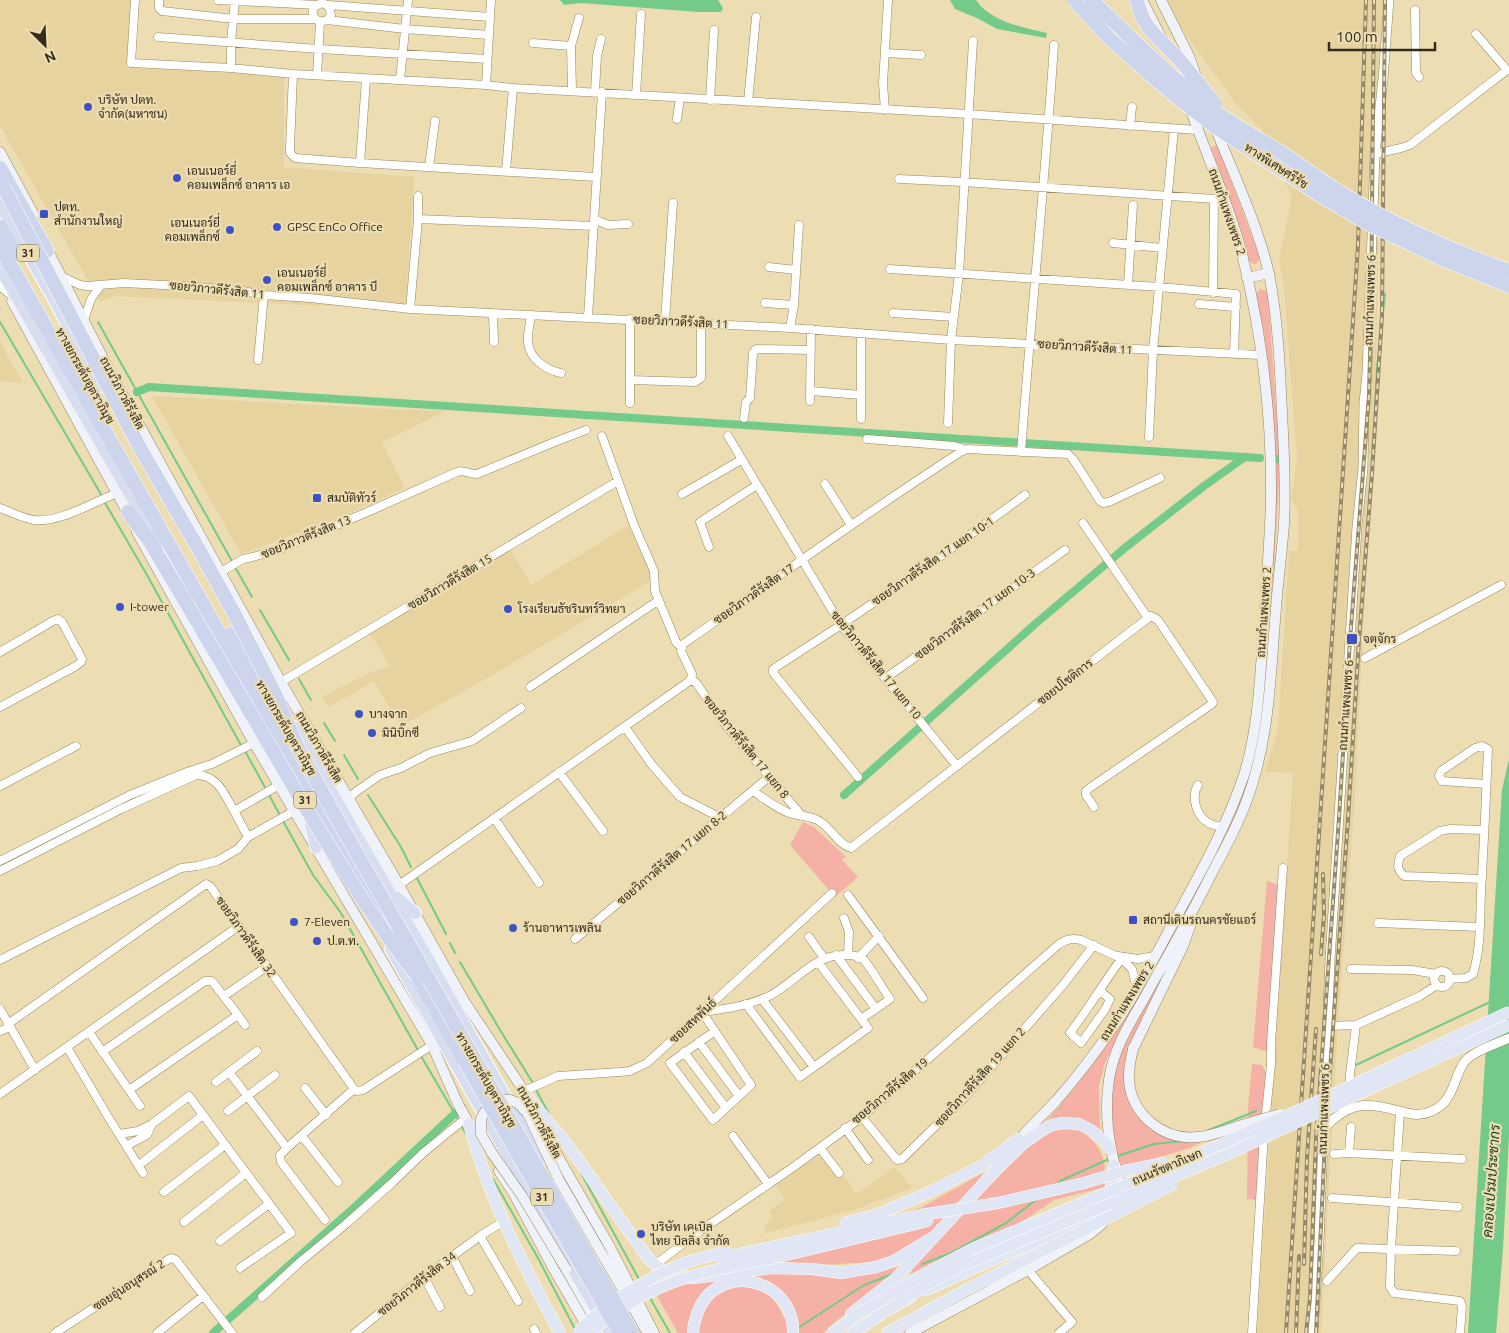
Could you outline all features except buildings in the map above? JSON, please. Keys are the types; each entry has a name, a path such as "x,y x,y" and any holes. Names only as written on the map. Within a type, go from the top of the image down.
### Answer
{"highway":[{"name":"ทางพิเศษศรีรัช","path":"1074,0 1110,39 1174,96 1218,129 1365,222 1440,258 1509,286"},
{"name":"ทางพิเศษศรีรัช","path":"1092,0 1123,31 1179,81 1215,111 1248,134 1274,148 1340,192 1392,221 1437,243 1509,271"},
{"path":"1137,0 1147,28 1176,56 1227,119"},
{"path":"0,168 47,251"},
{"path":"2,185 140,448 235,616 275,694 299,750"},
{"name":"ถนนวิภาวดีรังสิต","path":"0,204 228,611 394,888 639,1333"},
{"name":"ทางยกระดับอุตราภิมุข","path":"0,227 632,1333"},
{"name":"ทางยกระดับอุตราภิมุข","path":"0,246 620,1333"},
{"name":"31","path":"0,268 610,1333"},
{"path":"90,366 109,370"},
{"path":"128,512 149,540 302,802 360,897 381,929 418,978"},
{"path":"225,573 228,611"},
{"path":"307,802 316,847"},
{"path":"394,888 415,913"}],"main road":[{"name":"ถนนกำแพงเพชร 2","path":"997,1169 1018,1139 1039,1120 1105,1039 1136,989 1214,847 1246,767 1256,725 1271,499 1268,415 1261,355 1239,242 1219,198 1174,62 1142,0"},
{"name":"ถนนกำแพงเพชร 2","path":"910,1333 1028,1270 1090,1234 1112,1215 1122,1190 1110,1149 1106,1115 1109,1079 1115,1054 1128,1025 1197,903 1231,838 1252,787 1259,764 1267,717 1277,583 1284,526 1281,388 1269,273 1253,222 1189,56 1161,0"},
{"name":"ถนนวิภาวดีรังสิต","path":"0,152 38,222 47,251 109,370 225,573 281,682 349,798 394,888"},
{"path":"1247,278 1269,273"},
{"name":"31","path":"0,280 254,743 432,1044 467,1121 514,1194 590,1333"},
{"path":"1197,903 1183,946 1134,1049 1128,1078 1132,1097 1136,1105 1147,1120 1160,1129 1173,1135 1188,1138 1204,1136 1308,1106"},
{"name":"ถนนวิภาวดีรังสิต","path":"415,913 464,1001 530,1090 560,1162 610,1247 654,1333"},
{"name":"ถนนรัชดาภิเษก","path":"831,1333 915,1279 972,1249 1185,1160 1308,1106 1509,1012"},
{"name":"ถนนรัชดาภิเษก","path":"853,1333 934,1281 964,1265 1228,1154 1509,1025"},
{"path":"530,1090 617,1212 638,1246 647,1257 663,1270 678,1276 694,1278 771,1268 812,1269 841,1273 876,1267 894,1261 932,1238"},
{"path":"603,1333 522,1196 481,1134 481,1119 492,1104 501,1100 510,1100 518,1103 528,1114 558,1180 648,1333"},
{"path":"467,1121 504,1221 560,1333"},
{"path":"831,1333 838,1323 895,1278 997,1169 1024,1144 1042,1131 1052,1125 1063,1123 1079,1124 1089,1128 1110,1149"},
{"path":"578,1333 608,1305 644,1283 693,1260 879,1214 930,1192 983,1164 1018,1139"},
{"path":"887,1333 966,1290 1150,1197 1228,1154"},
{"path":"638,1246 665,1264 680,1266 911,1217 998,1202 1084,1183 1124,1171 1185,1160"},
{"path":"903,1300 995,1258 1079,1224 1096,1213 1110,1195 1114,1165"},
{"path":"590,1333 614,1313 636,1300 674,1282 708,1271 979,1209 998,1202"},
{"path":"693,1333 694,1321 702,1303 714,1290 727,1283 744,1281 768,1287 781,1298 789,1313 793,1333"},
{"path":"842,1333 858,1309"}],"street":[{"path":"136,0 131,63 231,68 294,74 513,88 968,114 1197,130"},
{"path":"159,0 159,8 162,11 234,19 321,20 489,35"},
{"path":"218,0 323,3 490,17"},
{"path":"231,68 231,42 235,0"},
{"path":"400,80 408,0"},
{"path":"486,85 491,0"},
{"path":"885,110 883,83 888,0"},
{"name":"ถนนกำแพงเพชร 6","path":"1313,1333 1319,1241 1330,960 1357,527 1363,468 1375,154 1383,79 1388,0"},
{"path":"321,20 313,15 313,11 323,3"},
{"path":"321,20 331,13 323,3"},
{"path":"1415,10 1416,73 1419,77"},
{"path":"636,95 641,14"},
{"path":"748,102 756,17"},
{"path":"572,91 571,46 578,18"},
{"path":"317,75 321,20"},
{"path":"710,100 714,30"},
{"path":"1375,154 1410,145 1507,70 1476,34"},
{"path":"158,37 488,59"},
{"path":"588,317 596,178 597,56 601,39"},
{"path":"948,423 951,340 959,274 963,182 973,41"},
{"path":"533,43 571,46"},
{"path":"1021,452 1054,45"},
{"path":"885,54 921,55"},
{"path":"294,74 290,148 290,153 294,158 596,178"},
{"path":"360,163 366,79"},
{"path":"506,171 513,88"},
{"path":"676,119 680,98"},
{"path":"1130,126 1132,107"},
{"path":"429,167 435,120"},
{"path":"1149,437 1153,351 1174,129"},
{"path":"899,179 1219,198 1213,293"},
{"path":"410,309 418,219 418,196"},
{"path":"665,321 673,203"},
{"path":"1128,284 1133,205"},
{"path":"418,219 628,224"},
{"path":"790,328 794,305 799,225"},
{"path":"1113,243 1162,248"},
{"path":"769,267 796,270"},
{"path":"890,269 1128,284 1236,294 1234,354"},
{"name":"ซอยวิภาวดีรังสิต 11","path":"61,276 80,285 124,283 183,286 238,290 264,295 410,309 630,319 812,329 951,340 1261,355"},
{"path":"84,320 91,299 101,285"},
{"path":"258,360 264,295"},
{"path":"765,303 794,305"},
{"path":"1199,304 1236,307"},
{"path":"893,313 954,317"},
{"path":"493,314 494,342"},
{"path":"531,315 528,343 532,352 544,367 561,373"},
{"path":"630,319 630,403"},
{"path":"630,380 695,382 701,378 701,323"},
{"path":"810,400 812,329"},
{"path":"861,333 861,419"},
{"path":"744,418 746,402 750,398 754,350 811,350"},
{"path":"810,391 861,395"},
{"name":"ซอยวิภาวดีรังสิต 13","path":"225,573 243,559 253,558 280,549 457,472 465,470 472,475 477,474 586,430"},
{"path":"394,888 625,727 691,678 692,674 681,651 682,648 676,642 655,591 654,571 634,524 602,436"},
{"name":"ซอยวิภาวดีรังสิต 17 แยก 10","path":"728,436 841,625 957,766"},
{"path":"867,439 954,446 961,448 963,451"},
{"name":"ซอยวิภาวดีรังสิต 17","path":"682,648 689,640 851,525 916,480 967,449 1068,454 1103,503 1160,478"},
{"path":"682,494 741,460"},
{"name":"ซอยวิภาวดีรังสิต 15","path":"281,682 618,481"},
{"path":"826,484 851,525"},
{"path":"709,547 700,522 757,485"},
{"path":"0,508 34,520 42,520 65,514 117,493"},
{"name":"ซอยวิภาวดีรังสิต 17 แยก 10-1","path":"858,776 773,672 776,667 934,561 1025,495"},
{"path":"1083,524 1148,618 1151,616 1158,620 1213,702 1190,720 1091,787 1086,794 1094,807"},
{"name":"ซอยวิภาวดีรังสิต 17 แยก 10-3","path":"886,678 1064,550"},
{"path":"1365,658 1501,584"},
{"path":"530,687 659,600"},
{"name":"ซอยปโชติการ","path":"753,791 778,808 822,822 838,840 846,847 851,848 1148,618"},
{"path":"0,652 58,619 62,622 82,659 76,666 0,707"},
{"name":"ซอยวิภาวดีรังสิต 17 แยก 8","path":"691,678 698,684 724,723 802,816"},
{"path":"349,798 380,775 401,768 430,753 472,741 521,708"},
{"path":"625,727 652,765 680,797 721,818"},
{"path":"0,861 130,795 186,772 212,764 254,743"},
{"path":"0,786 76,746"},
{"path":"1449,979 1466,978 1473,974 1478,959 1488,749 1482,746 1474,748 1441,771 1439,776 1442,781 1486,784"},
{"path":"559,772 603,831"},
{"path":"0,872 113,813 196,774 208,776 216,782 248,837"},
{"name":"ซอยวิภาวดีรังสิต 17 แยก 8-2","path":"575,939 769,778"},
{"path":"234,811 279,785"},
{"path":"1198,785 1195,790 1194,801 1199,812 1208,823 1222,827"},
{"path":"0,960 181,868 217,861 238,849 248,837 294,811"},
{"path":"494,818 539,883"},
{"path":"1482,878 1404,876 1398,870 1397,865 1400,856 1440,830 1484,830"},
{"path":"1252,1333 1262,1150 1271,1064 1283,868"},
{"name":"ซอยวิภาวดีรังสิต 32","path":"9,1025 206,884 210,886 239,926 266,967 354,1089"},
{"name":"ซอยสหพันธ์","path":"530,1090 558,1076 620,1072 638,1068 647,1063 832,893"},
{"path":"848,895 923,998"},
{"path":"844,918 849,938 848,955"},
{"path":"1378,923 1480,927"},
{"path":"0,1094 239,926"},
{"path":"858,958 879,936"},
{"path":"746,1004 800,1077 868,1028 821,960 809,937"},
{"name":"ซอยวิภาวดีรังสิต 19","path":"660,1260 862,1117 1066,940 1075,939 1094,945 1118,957 1132,969 1136,989"},
{"name":"ซอยวิภาวดีรังสิต 19 แยก 2","path":"862,1117 897,1160 902,1159 964,1098 1063,986 1094,945"},
{"path":"715,1031 670,1063 713,1120 751,1085 715,1031 702,1012 762,999 778,991 821,960 836,955 848,955 863,960 890,999 861,1019"},
{"path":"836,955 876,1009"},
{"name":"ซอยวิภาวดีรังสิต 19","path":"1118,957 1138,959 1155,956"},
{"path":"1100,991 1110,999 1106,1008 1081,1043 1070,1033 1100,991 1118,957"},
{"path":"224,996 266,967"},
{"path":"1328,1026 1356,1025 1420,996 1437,985 1445,986 1449,979 1448,974 1443,971 1436,974 1412,970 1351,969"},
{"path":"1436,974 1434,978 1437,985"},
{"path":"102,1052 205,980 212,980 246,1025"},
{"path":"762,999 814,1067"},
{"path":"0,1009 35,1070"},
{"path":"129,1090 238,1015"},
{"path":"0,1031 9,1025"},
{"path":"1349,1109 1350,1074 1356,1025"},
{"path":"89,1032 140,1106"},
{"path":"1323,1129 1334,1118 1349,1109 1366,1105 1413,1115 1421,1115 1437,1108 1450,1096 1463,1063 1480,1051 1509,1038"},
{"path":"699,1042 739,1096"},
{"path":"325,1220 280,1162 280,1155 354,1089 358,1091 363,1090 432,1044"},
{"path":"68,1047 143,1173"},
{"path":"216,1082 257,1051"},
{"path":"684,1052 726,1108"},
{"path":"230,1072 287,1148"},
{"path":"228,1111 275,1076"},
{"path":"305,1088 326,1115"},
{"path":"119,1134 138,1131 152,1124 189,1096 290,1233 240,1268"},
{"path":"1400,1112 1390,1287 1394,1293 1460,1301 1462,1306 1460,1333"},
{"path":"143,1162 203,1115"},
{"path":"262,1297 392,1183 423,1153 467,1121"},
{"path":"126,1146 147,1134 152,1124"},
{"path":"1349,1153 1351,1127"},
{"path":"845,1128 868,1160"},
{"path":"302,1136 338,1182"},
{"path":"733,1136 768,1184"},
{"path":"164,1192 225,1144"},
{"path":"820,1148 839,1173"},
{"path":"1334,1154 1349,1153 1462,1160"},
{"path":"184,1222 246,1173"},
{"path":"1332,1198 1458,1207"},
{"path":"220,1241 269,1204"},
{"name":"ซอยวิภาวดีรังสิต 34","path":"360,1331 452,1256 504,1221"},
{"path":"480,1236 518,1301"},
{"path":"1327,1281 1357,1248 1456,1251"},
{"path":"452,1256 470,1291"},
{"name":"ซอยอุ่นอนุสรณ์ 2","path":"55,1333 171,1258 176,1260 232,1333"},
{"path":"1028,1270 1072,1322 1059,1333"},
{"path":"424,1278 440,1307"},
{"path":"157,1333 203,1296"}],"shaded area":[{"path":"0,0 137,0 129,62 135,67 286,76 284,82 284,167 414,177 406,304 327,306 114,296 100,302 0,126"},
{"path":"1161,0 1383,0 1376,369 1355,795 1337,1037 1321,1333 1257,1333 1293,773 1265,772 1278,730 1289,551 1298,550 1298,511 1291,499 1297,458 1284,288 1279,259 1292,197 1261,129 1234,101"},
{"path":"1217,145 1260,257 1257,263 1254,264 1249,261 1246,245 1211,147"},
{"path":"1260,289 1266,291 1268,295 1280,465 1267,682 1264,709 1252,771 1238,813 1186,917 1118,1035 1105,1063 1099,1085 1100,1132 1043,1125 1092,1065 1156,967 1193,899 1229,826 1250,770 1275,465 1270,381 1264,332 1256,295"},
{"path":"0,342 23,383 0,381"},
{"path":"152,396 446,411 382,442 405,488 338,518 241,554"},
{"name":"โรงเรียนธัชรินทร์วิทยา","path":"628,526 651,570 652,580 484,680 401,726 374,681 329,707 322,697 367,674 390,666 370,633 511,550 531,585"},
{"path":"803,822 814,827 846,857 842,860 858,877 835,897 790,845"},
{"path":"1267,881 1278,885 1268,1052 1253,1047"},
{"path":"1178,946 1137,1035 1128,1093 1156,1130 1206,1140 1190,1148 1119,1169 1112,1122 1111,1094 1113,1070 1130,1030"},
{"path":"1252,1064 1262,1065 1267,1075 1258,1200 1247,1199 1248,1108"},
{"path":"1062,1128 1082,1131 1096,1144 1104,1161 1105,1187 1054,1200 1013,1228 910,1276 913,1264 1033,1142 1047,1133"},
{"path":"821,1154 838,1178 843,1175 857,1194 895,1167 912,1188 857,1209 766,1233 764,1228 773,1218 769,1211 785,1199 775,1185"},
{"path":"983,1173 977,1183 927,1238 900,1254 875,1262 820,1265 781,1262 783,1259 922,1207"},
{"path":"907,1261 888,1282 823,1333 697,1333 704,1310 709,1303 723,1292 740,1287 758,1289 766,1293 777,1304 784,1318 795,1312 770,1283 757,1278 744,1276 699,1302 690,1318 687,1333 678,1333 656,1294 673,1287 743,1274 875,1271"}],"water":[{"path":"560,0 718,0 723,8 721,12 698,12 581,3 564,5"},
{"path":"950,0 976,0 998,19 1047,33 1046,38 997,29 955,9"},
{"name":"คลองเปรมประชากร","path":"1509,759 1509,1136 1503,1249 1496,1333 1468,1333 1502,790"}],"waterway":[{"path":"1373,453 1377,368 1385,294"},
{"path":"0,322 102,496"},
{"path":"98,322 233,563"},
{"path":"137,392 149,387 1260,458"},
{"path":"844,795 1034,625 1126,547 1204,486 1245,457"},
{"path":"104,501 242,747"},
{"path":"235,567 252,597"},
{"path":"260,610 289,660"},
{"path":"299,679 311,700"},
{"path":"324,723 335,741"},
{"path":"245,751 267,791"},
{"path":"344,755 358,779"},
{"path":"269,795 280,815"},
{"path":"368,795 401,847 411,867"},
{"path":"282,819 313,875 341,913 419,1052"},
{"path":"417,878 446,934"},
{"path":"450,943 455,953"},
{"path":"460,962 533,1083"},
{"path":"1356,1065 1490,1002"},
{"path":"421,1056 459,1121"},
{"path":"535,1088 549,1114"},
{"path":"213,1333 357,1205 462,1107"},
{"path":"1209,1130 1256,1111"},
{"path":"461,1125 466,1134"},
{"path":"1118,1156 1154,1144 1184,1141"},
{"path":"1057,1184 1109,1159"},
{"path":"581,1173 640,1281"},
{"path":"493,1179 538,1258 576,1331"},
{"path":"922,1264 951,1253 1006,1223 1037,1199"},
{"path":"798,1328 864,1285 893,1274"},
{"path":"650,1298 670,1333"}],"railway":[{"path":"1286,1333 1358,245 1366,0"},
{"path":"1306,1333 1310,1298 1316,1139 1350,640 1369,395 1374,0"},
{"path":"1316,1333 1325,1140 1382,315 1385,0"},
{"path":"1321,954 1324,915 1323,874"},
{"path":"1304,1264 1307,1157 1316,1029"},
{"path":"1296,1333 1299,1256"}],"place":[{"name":"บริษัท ปตท. จำกัด(มหาชน)","path":"88,107"},
{"name":"เอนเนอร์ยี่ คอมเพล็กซ์ อาคาร เอ","path":"177,178"},
{"name":"ปตท. สำนักงานใหญ่","path":"44,214"},
{"name":"GPSC EnCo Office","path":"277,227"},
{"name":"เอนเนอร์ยี่ คอมเพล็กซ์","path":"230,230"},
{"name":"เอนเนอร์ยี่ คอมเพล็กซ์ อาคาร บี","path":"267,280"},
{"name":"สมบัติทัวร์","path":"317,498"},
{"name":"I-tower","path":"120,607"},
{"name":"โรงเรียนธัชรินทร์วิทยา","path":"508,609"},
{"name":"จตุจักร","path":"1352,639"},
{"name":"บางจาก","path":"359,714"},
{"name":"มินิบิ๊กซี","path":"372,733"},
{"name":"สถานีเดินรถนครชัยแอร์","path":"1133,920"},
{"name":"7-Eleven","path":"294,922"},
{"name":"ร้านอาหารเพลิน","path":"513,928"},
{"name":"ป.ต.ท.","path":"317,941"},
{"name":"บริษัท เคเบิล ไทย บิลลิ่ง จำกัด","path":"641,1234"}]}
